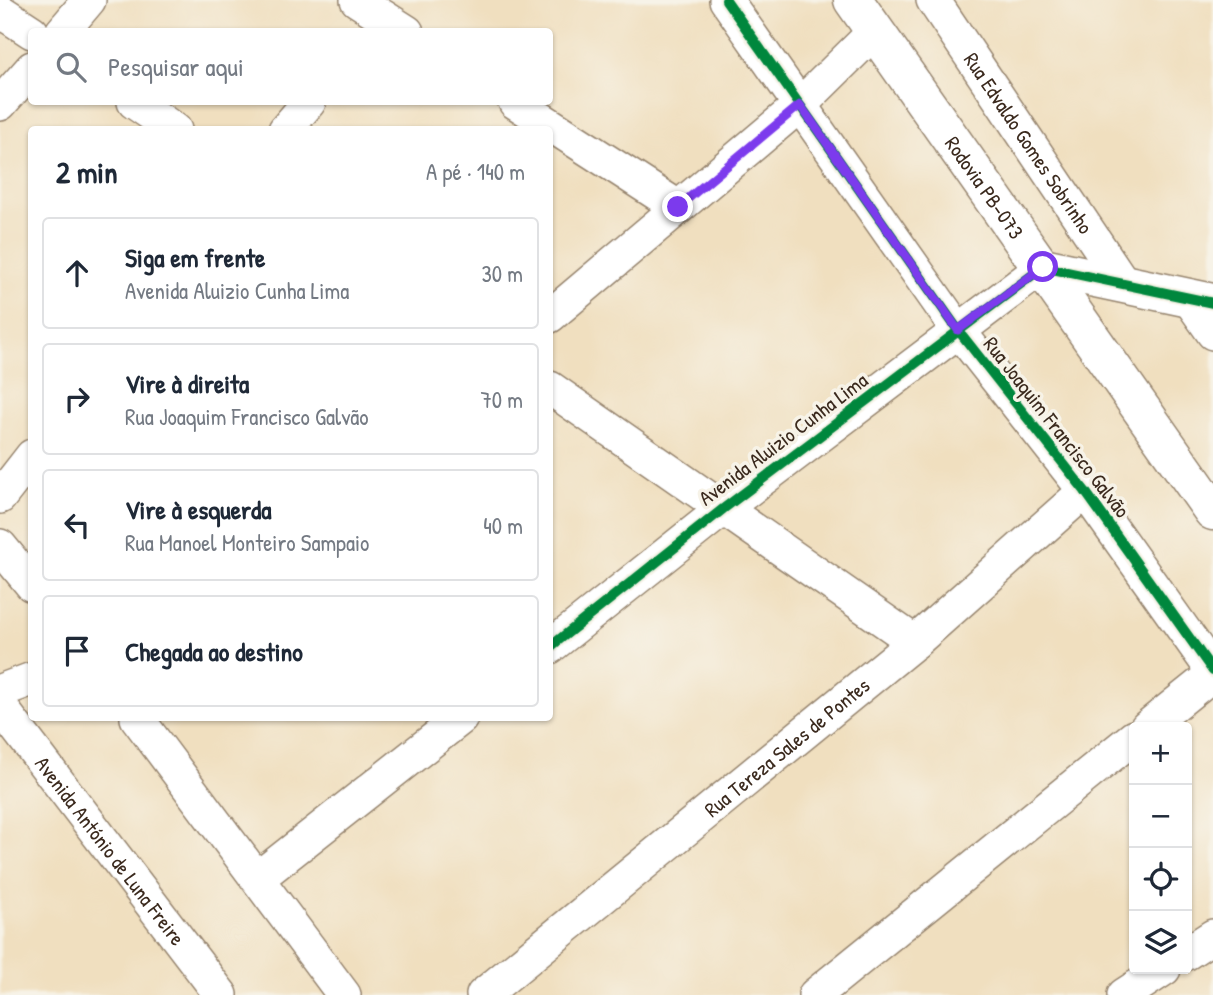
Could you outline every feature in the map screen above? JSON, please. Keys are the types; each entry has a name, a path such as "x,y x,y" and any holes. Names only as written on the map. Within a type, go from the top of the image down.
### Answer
{"main road":[{"name":"Rodovia PB-073","path":"853,0 1213,511"},
{"path":"1043,267 1200,300"}],"street":[{"path":"65,28 89,0"},
{"name":"Rua Joaquim Francisco Galvão","path":"726,0 958,330 1085,491 1213,673"},
{"name":"Rua Edvaldo Gomes Sobrinho","path":"933,0 1124,284"},
{"path":"0,11 28,29"},
{"path":"553,313 800,105 875,31"},
{"path":"0,104 28,72"},
{"path":"139,105 169,126"},
{"path":"288,126 306,105"},
{"path":"520,105 552,126"},
{"path":"553,126 678,207"},
{"name":"Avenida Aluizio Cunha Lima","path":"553,645 723,509 1043,267"},
{"path":"1200,300 1213,333"},
{"path":"553,390 915,642"},
{"path":"0,497 28,461"},
{"name":"Rua Tereza Sales de Pontes","path":"483,995 915,642 1085,491"},
{"path":"0,546 28,580"},
{"path":"1153,722 1213,673"},
{"path":"0,691 28,680"},
{"name":"Avenida António de Luna Freire","path":"0,706 221,995"},
{"path":"139,721 344,995"},
{"path":"258,878 457,721"},
{"path":"816,995 1129,741"},
{"path":"1192,950 1213,936"},
{"path":"1124,995 1156,974"}],"cycle path":[{"path":"726,0 958,330 1085,491 1213,671"},
{"path":"553,645 723,509 1043,267 1213,303"}],"route":[{"path":"678,207 800,105 958,330 1043,267"}]}
